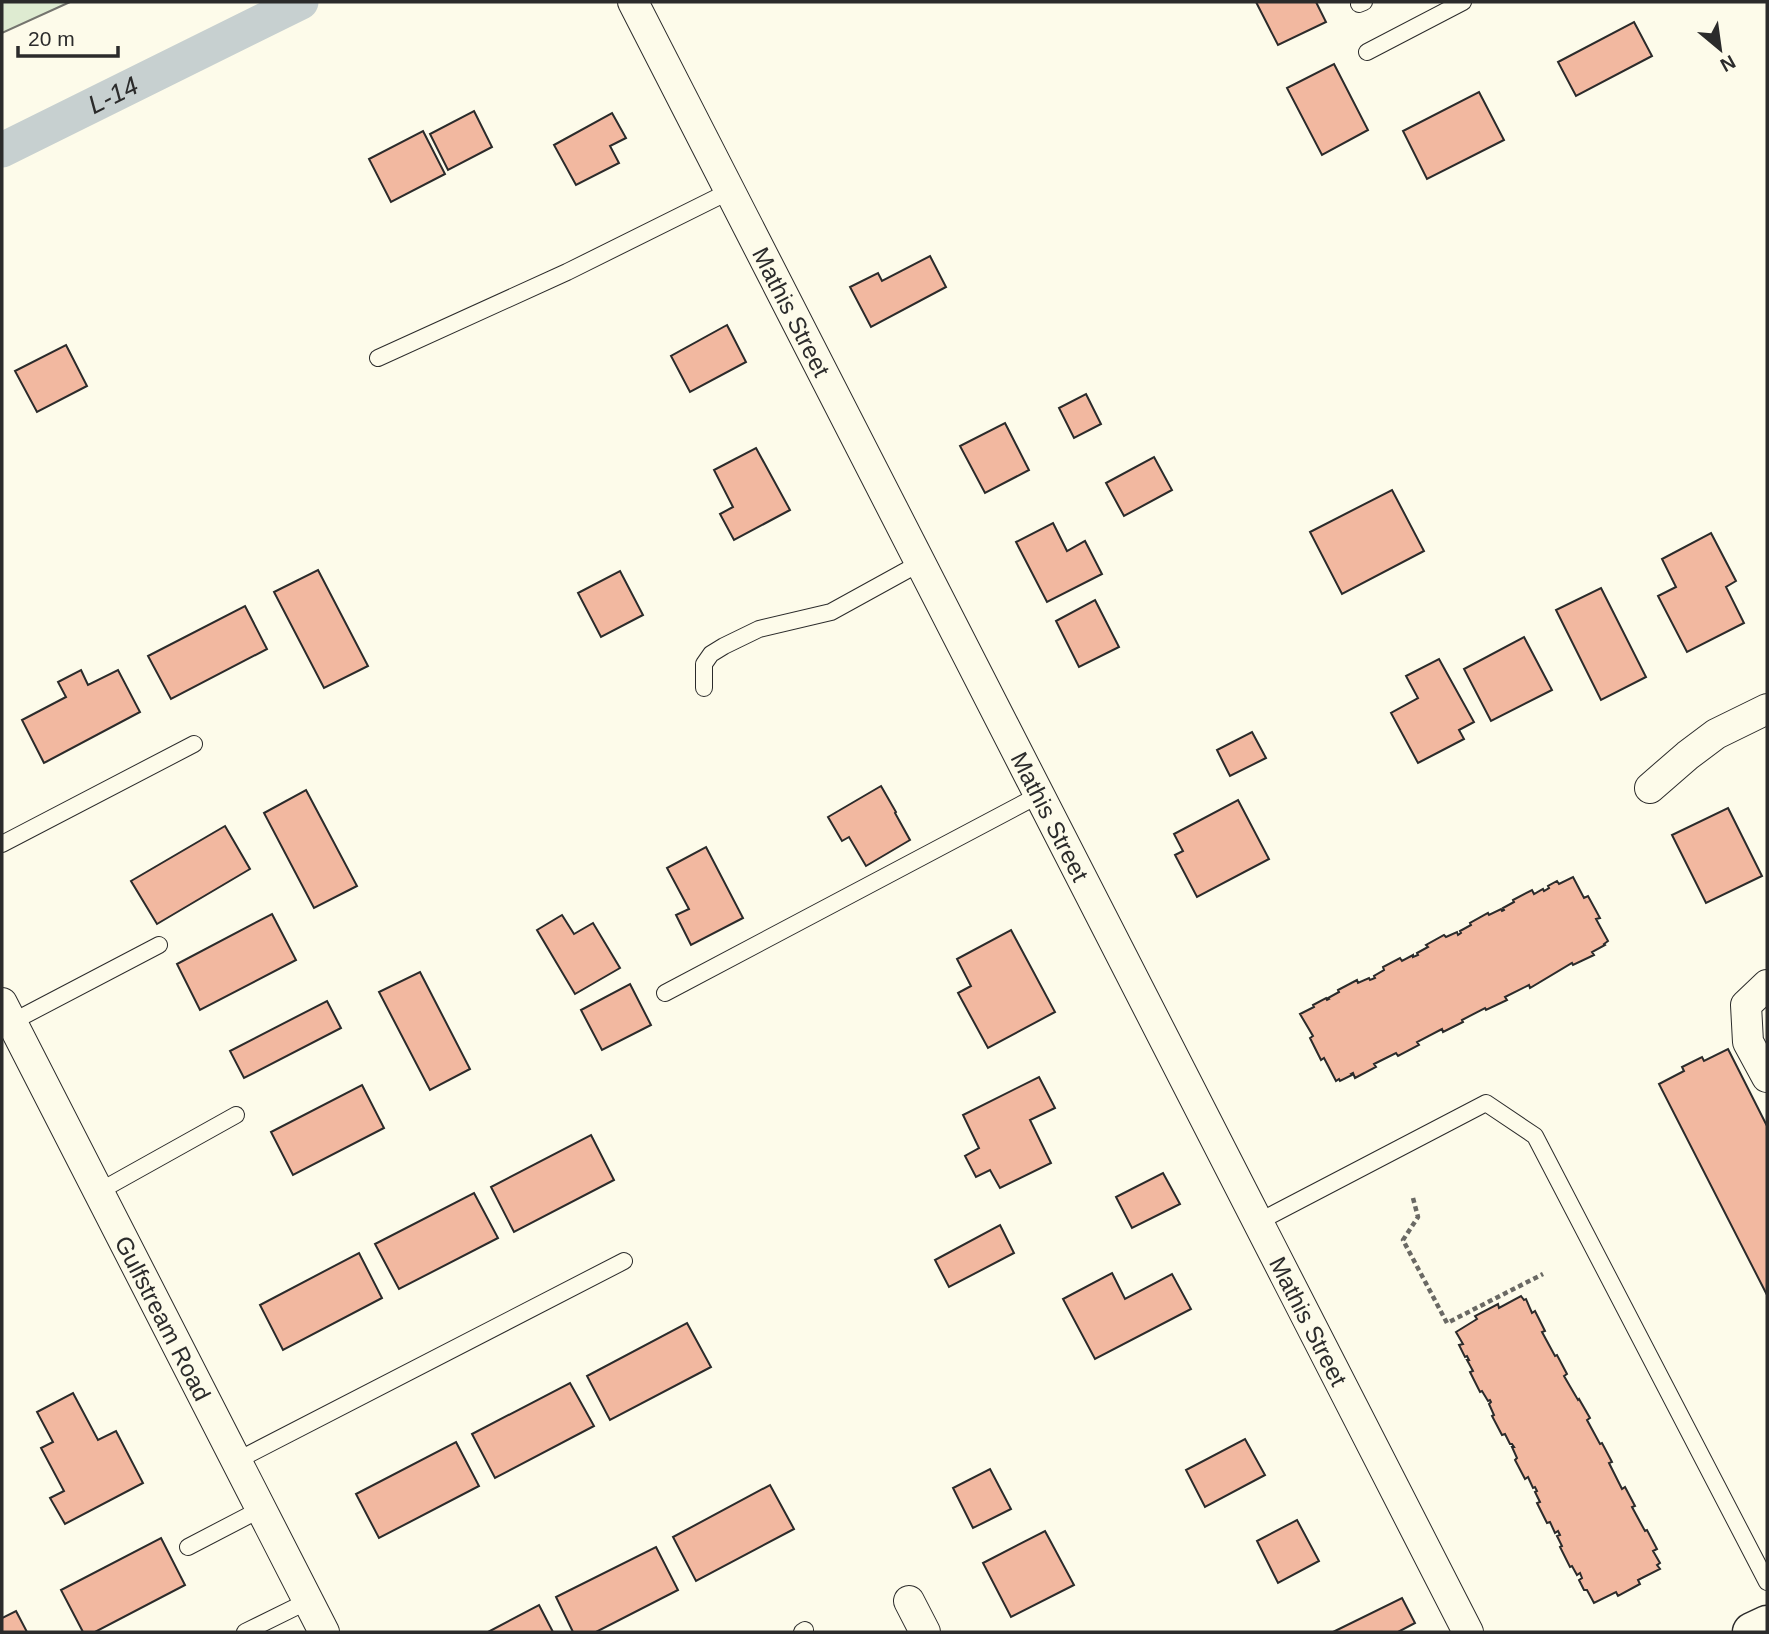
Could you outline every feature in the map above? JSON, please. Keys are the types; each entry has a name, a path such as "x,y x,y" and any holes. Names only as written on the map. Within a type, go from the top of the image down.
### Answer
{"street":[{"name":"Mathis Street","path":"633,2 1468,1632"},
{"path":"1650,788 1716,734 1767,709"},
{"path":"1767,985 1746,1005 1748,1042 1767,1077"},
{"name":"Gulfstream Road","path":"7,1013 324,1632"},
{"path":"909,1601 925,1632"},
{"path":"1752,1632 1767,1625"}],"lane":[{"path":"1367,52 1463,2"},
{"path":"378,358 567,272 730,191"},
{"path":"704,688 704,664 711,654 724,646 759,629 831,612 920,563"},
{"path":"2,844 194,744"},
{"path":"665,993 1039,795"},
{"path":"7,1013 159,945"},
{"path":"1258,1222 1486,1103 1535,1136 1767,1582"},
{"path":"98,1192 236,1115"},
{"path":"236,1461 624,1261"},
{"path":"188,1547 261,1509"},
{"path":"245,1632 308,1601"}],"path":[{"path":"1413,1198 1418,1217 1403,1240 1447,1323 1543,1274"}],"green space":[{"path":"2,2 70,2 2,33"}],"building":[{"path":"1256,2 1316,2 1326,22 1278,45"},
{"path":"1634,22 1652,56 1576,96 1558,62"},
{"path":"1334,64 1368,130 1322,155 1287,88"},
{"path":"1479,92 1504,140 1427,179 1403,131"},
{"path":"474,111 492,147 448,170 430,134"},
{"path":"612,113 626,138 610,146 619,163 576,185 554,145"},
{"path":"423,131 445,174 391,202 369,159"},
{"path":"930,256 946,287 871,327 850,287 878,273 882,281"},
{"path":"727,325 746,362 690,392 671,356"},
{"path":"66,345 87,386 37,412 15,371"},
{"path":"1086,394 1101,424 1074,438 1059,408"},
{"path":"1005,423 1029,470 985,493 960,446"},
{"path":"756,448 790,510 734,540 720,514 733,507 714,470"},
{"path":"1154,457 1172,490 1124,516 1106,483"},
{"path":"1392,490 1424,551 1342,594 1310,532"},
{"path":"1053,523 1067,551 1085,541 1102,574 1047,602 1016,542"},
{"path":"1711,533 1736,581 1726,587 1744,623 1687,652 1658,596 1676,587 1662,559"},
{"path":"318,570 368,666 324,688 274,592"},
{"path":"620,571 643,615 601,637 578,593"},
{"path":"1601,588 1646,677 1601,700 1556,610"},
{"path":"1095,600 1119,647 1079,667 1056,621"},
{"path":"245,606 267,649 171,699 148,656"},
{"path":"1524,637 1552,690 1491,721 1464,669"},
{"path":"1439,659 1474,722 1459,730 1464,739 1418,763 1391,713 1418,698 1406,676"},
{"path":"81,670 88,685 118,670 140,712 44,763 22,720 66,697 58,682"},
{"path":"1252,732 1266,758 1230,776 1217,750"},
{"path":"881,786 910,840 866,866 849,837 842,841 828,817"},
{"path":"306,790 357,886 314,908 264,813"},
{"path":"1238,800 1269,859 1197,897 1175,855 1183,851 1174,834"},
{"path":"1728,808 1762,876 1706,903 1672,835"},
{"path":"225,826 250,869 157,924 131,881"},
{"path":"706,847 743,918 691,945 676,915 689,909 667,868"},
{"path":"1573,877 1584,898 1588,896 1608,941 1592,952 1594,955 1573,965 1572,963 1530,988 1529,985 1505,997 1507,1000 1486,1010 1485,1008 1443,1032 1442,1029 1398,1056 1396,1053 1374,1064 1376,1067 1355,1078 1353,1073 1336,1081 1324,1058 1321,1060 1310,1038 1313,1036 1300,1014 1357,980 1358,983 1375,978 1374,976 1384,970 1383,967 1400,958 1402,961 1418,955 1417,953 1428,947 1426,945 1444,935 1446,937 1457,932 1458,935 1471,925 1470,923 1488,913 1489,915 1504,910 1513,900 1532,890 1534,894 1543,889 1544,891 1557,881 1559,884"},
{"path":"272,914 296,960 200,1010 177,964"},
{"path":"562,915 574,934 593,923 620,968 575,994 537,930"},
{"path":"1011,930 1055,1012 988,1048 958,993 971,986 957,959"},
{"path":"420,972 470,1069 430,1090 379,992"},
{"path":"630,984 651,1025 602,1050 581,1010"},
{"path":"327,1001 341,1028 244,1078 230,1051"},
{"path":"1728,1049 1767,1126 1767,1295 1659,1084 1684,1071 1682,1067 1702,1057 1704,1061"},
{"path":"1039,1077 1055,1108 1030,1120 1051,1163 1000,1188 990,1170 976,1177 965,1156 979,1148 963,1115"},
{"path":"362,1085 384,1128 293,1175 271,1132"},
{"path":"591,1135 614,1180 514,1232 491,1187"},
{"path":"1163,1173 1180,1204 1132,1228 1116,1197"},
{"path":"474,1193 498,1238 399,1289 375,1244"},
{"path":"1000,1225 1014,1253 949,1287 935,1260"},
{"path":"359,1253 382,1298 283,1350 260,1305"},
{"path":"1112,1273 1125,1299 1172,1274 1191,1309 1095,1359 1063,1299"},
{"path":"1521,1296 1526,1299 1532,1313 1535,1311 1545,1331 1542,1332 1567,1374 1564,1376 1590,1418 1587,1420 1612,1462 1609,1463 1622,1489 1625,1487 1635,1506 1632,1507 1657,1549 1653,1551 1660,1563 1657,1565 1660,1569 1638,1580 1640,1584 1618,1596 1616,1592 1594,1603 1579,1580 1582,1578 1580,1573 1577,1575 1572,1566 1570,1567 1560,1547 1562,1546 1557,1536 1560,1535 1558,1531 1555,1533 1550,1522 1547,1523 1537,1503 1540,1502 1535,1492 1537,1491 1528,1477 1525,1479 1515,1460 1517,1458 1514,1447 1505,1434 1502,1435 1492,1416 1494,1415 1489,1404 1491,1402 1480,1392 1470,1372 1473,1371 1469,1360 1459,1345 1463,1344 1456,1332 1477,1319 1475,1316 1498,1304 1499,1308"},
{"path":"687,1323 711,1367 610,1420 587,1376"},
{"path":"570,1383 594,1426 495,1478 472,1434"},
{"path":"73,1393 98,1440 116,1431 143,1483 65,1524 50,1498 64,1491 41,1448 53,1442 37,1412"},
{"path":"1245,1439 1265,1475 1205,1507 1186,1470"},
{"path":"456,1442 479,1486 379,1538 356,1494"},
{"path":"990,1469 1011,1509 973,1528 953,1488"},
{"path":"770,1485 794,1529 696,1581 673,1537"},
{"path":"1297,1520 1319,1561 1278,1583 1257,1541"},
{"path":"1045,1531 1074,1585 1011,1617 983,1563"},
{"path":"161,1538 185,1585 95,1632 83,1632 61,1590"},
{"path":"656,1547 678,1590 596,1632 573,1632 556,1597"},
{"path":"1402,1598 1415,1623 1398,1632 1333,1632"},
{"path":"539,1605 553,1632 488,1632"},
{"path":"16,1611 27,1632 2,1632 2,1618"}],"waterway":[{"name":"L-14","path":"2,150 301,2"}]}
